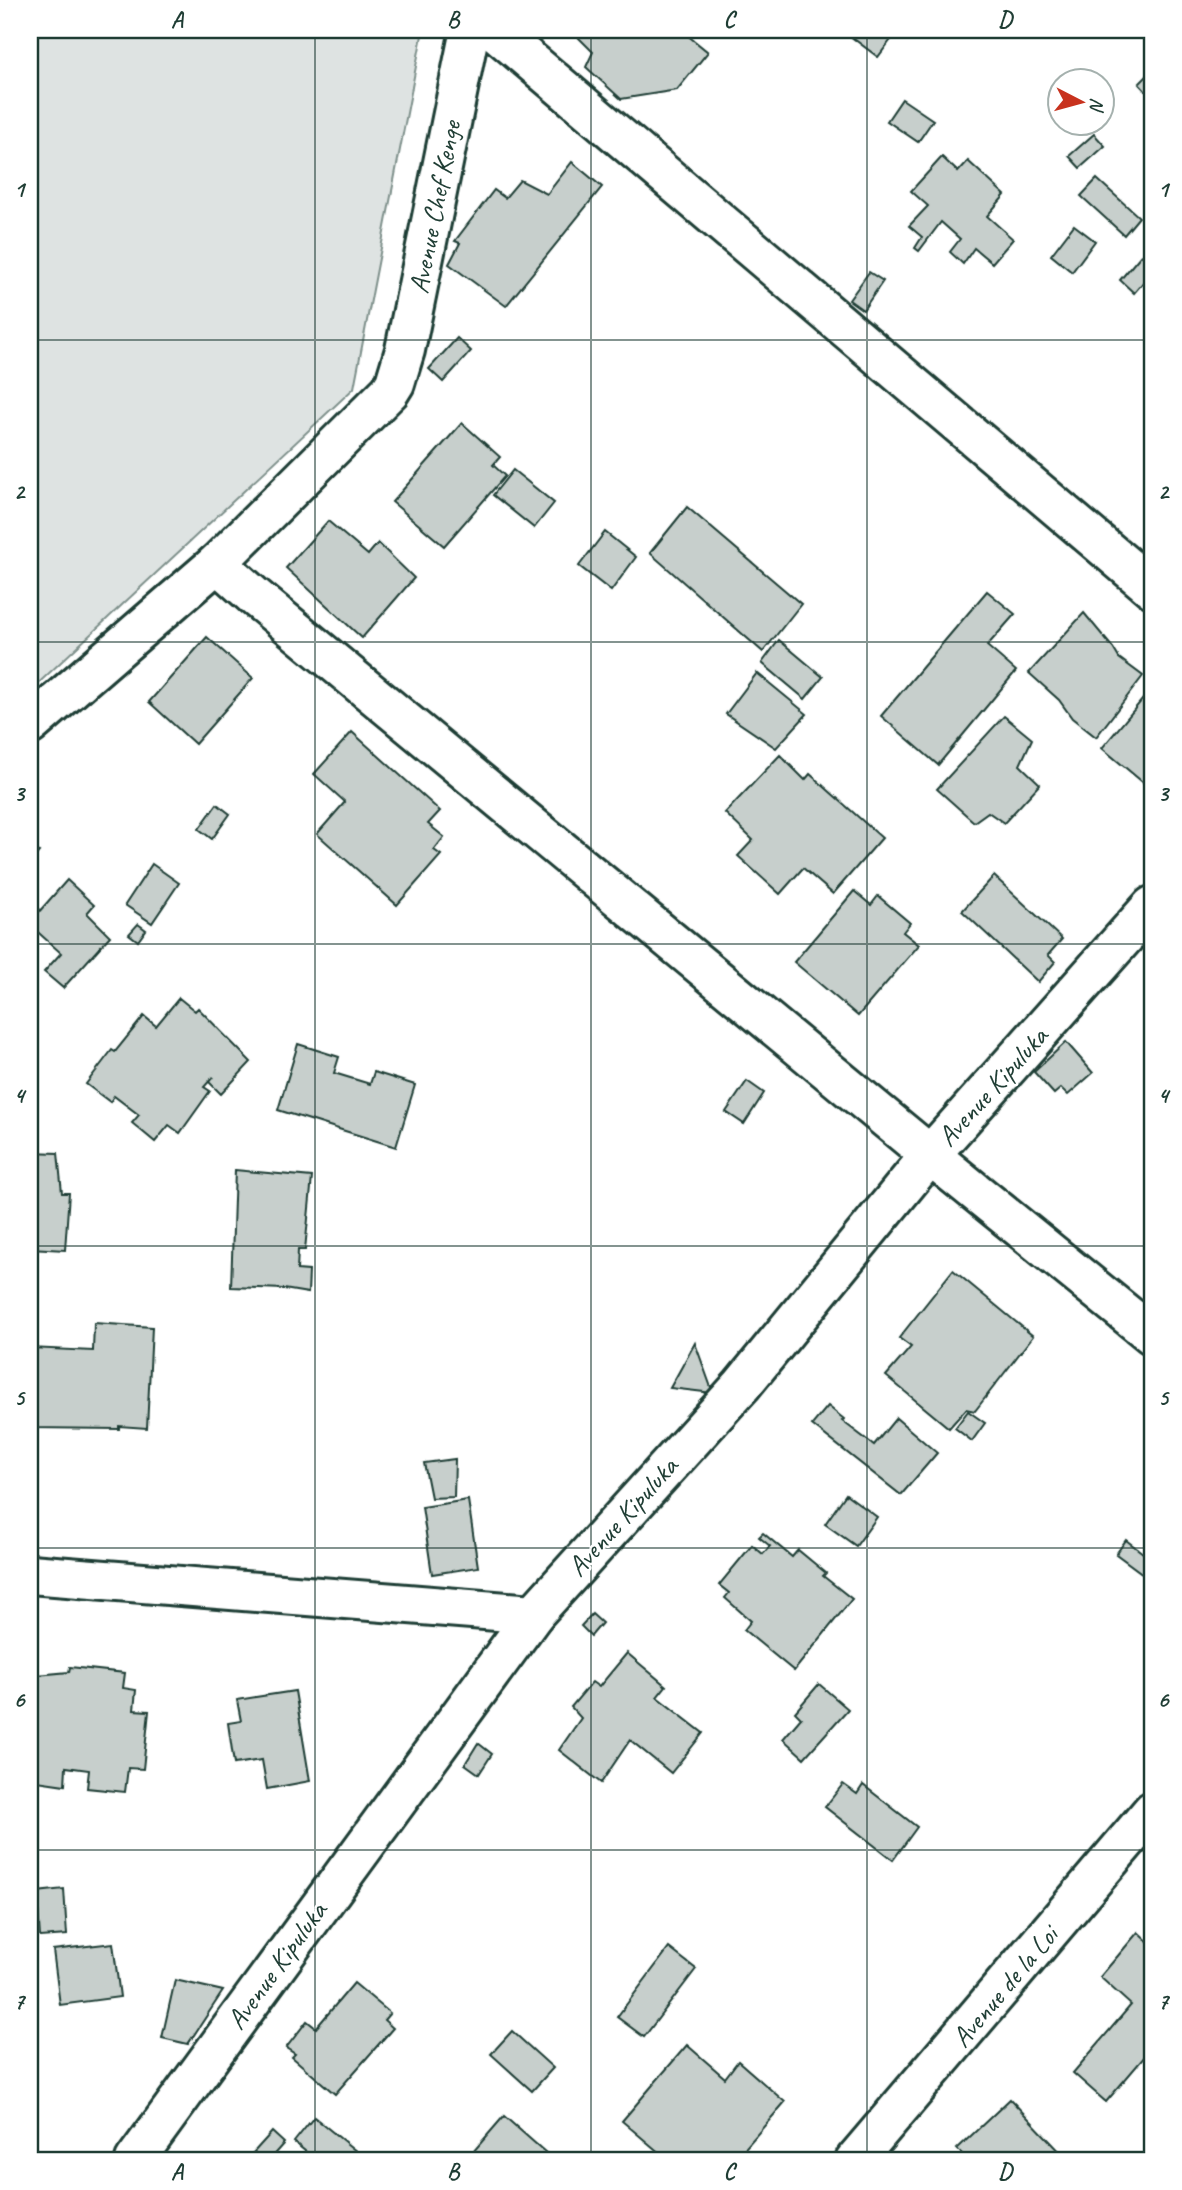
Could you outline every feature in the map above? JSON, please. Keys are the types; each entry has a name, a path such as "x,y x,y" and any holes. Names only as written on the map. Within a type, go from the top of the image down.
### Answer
{"street":[{"name":"Avenue Chef Kenge","path":"217,563 383,400 395,383 405,350 470,30"},
{"path":"494,30 1152,587"},
{"path":"30,725 217,563 930,1155 1152,1335"},
{"name":"Avenue Kipuluka","path":"135,2160 534,1614 742,1385 930,1155 1152,906"},
{"path":"30,1574 534,1614"},
{"name":"Avenue de la Loi","path":"855,2160 1152,1811"}],"shaded area":[{"path":"30,30 423,30 354,388 30,691"}],"building":[{"path":"571,30 681,30 708,52 677,90 621,99 586,67 593,52"},
{"path":"842,30 884,30 893,37 878,57"},
{"path":"1152,71 1152,98 1139,84"},
{"path":"902,99 933,120 918,142 887,121"},
{"path":"1092,136 1096,136 1105,146 1080,168 1069,156"},
{"path":"942,157 958,172 968,161 1005,195 987,216 1013,239 992,263 974,248 963,264 950,252 960,239 941,222 919,251 915,248 922,237 909,226 928,206 911,191"},
{"path":"572,162 602,187 506,306 449,264 460,243 455,241 494,190 505,198 520,180 547,194"},
{"path":"1097,179 1139,217 1124,235 1081,196"},
{"path":"1074,225 1095,241 1072,272 1051,255"},
{"path":"1141,255 1152,264 1152,272 1134,293 1120,280"},
{"path":"869,272 883,281 863,310 849,300"},
{"path":"457,338 471,351 443,382 429,369"},
{"path":"462,423 500,457 493,465 505,476 444,546 392,502"},
{"path":"513,470 554,503 534,528 493,495"},
{"path":"687,507 801,604 763,652 650,553"},
{"path":"328,521 368,555 378,543 414,578 362,638 286,568"},
{"path":"605,532 636,557 611,591 579,566"},
{"path":"987,591 1015,614 987,646 1016,671 938,765 881,716"},
{"path":"1084,613 1119,658 1143,676 1096,737 1072,718 1059,700 1029,673"},
{"path":"207,637 253,678 195,744 149,702"},
{"path":"779,640 823,677 805,699 762,663"},
{"path":"757,673 807,714 776,748 726,714"},
{"path":"1152,688 1152,790 1102,748"},
{"path":"1004,716 1032,739 1020,765 1040,784 1004,823 988,812 974,822 937,789"},
{"path":"352,732 440,811 428,824 444,837 434,850 441,855 397,905 317,834 345,802 314,774"},
{"path":"780,755 805,780 810,774 882,838 833,894 803,868 780,894 738,856 753,840 725,813"},
{"path":"217,804 230,814 212,839 199,829"},
{"path":"30,845 39,852 30,863"},
{"path":"152,864 179,883 152,923 125,905"},
{"path":"994,876 1062,939 1048,955 1055,962 1038,982 962,911"},
{"path":"67,880 94,905 87,913 110,936 63,988 44,972 61,953 30,925 30,922"},
{"path":"854,891 871,905 878,896 910,923 903,932 919,945 858,1016 794,962"},
{"path":"138,924 146,930 138,941 129,934"},
{"path":"179,998 195,1011 198,1008 251,1062 221,1094 209,1082 213,1077 204,1087 210,1091 180,1133 169,1125 155,1142 132,1123 139,1115 114,1096 110,1102 86,1084 112,1050 115,1052 144,1016 156,1026"},
{"path":"1066,1042 1093,1073 1068,1095 1061,1088 1054,1094 1034,1072"},
{"path":"298,1044 339,1057 334,1073 370,1084 374,1072 415,1085 396,1147 278,1110"},
{"path":"747,1081 764,1093 744,1124 726,1112"},
{"path":"30,1152 58,1153 62,1193 69,1193 65,1250 30,1248"},
{"path":"235,1170 312,1177 305,1250 298,1250 297,1270 309,1271 308,1293 284,1289 231,1287"},
{"path":"953,1270 1033,1336 975,1411 966,1409 949,1428 886,1376 911,1347 899,1338"},
{"path":"94,1323 152,1327 147,1428 30,1428 30,1348 93,1351"},
{"path":"695,1343 713,1393 670,1388"},
{"path":"828,1406 844,1419 842,1421 874,1445 896,1418 937,1453 901,1495 812,1425"},
{"path":"968,1411 985,1423 972,1441 955,1428"},
{"path":"455,1459 454,1497 431,1498 424,1463"},
{"path":"846,1494 877,1517 856,1546 825,1524"},
{"path":"468,1500 478,1567 432,1574 422,1507"},
{"path":"763,1533 792,1557 798,1550 826,1573 823,1576 852,1599 794,1671 744,1630 751,1621 725,1598 729,1593 719,1585 752,1545 763,1554 770,1546 759,1537"},
{"path":"1126,1540 1152,1560 1143,1574 1116,1554"},
{"path":"592,1614 602,1623 591,1636 581,1626"},
{"path":"627,1653 666,1686 657,1697 703,1733 671,1773 630,1740 601,1783 559,1750 581,1718 571,1707 592,1682 599,1687"},
{"path":"70,1667 125,1673 123,1688 136,1690 134,1710 149,1711 143,1769 128,1768 125,1792 87,1788 89,1770 66,1767 65,1785 30,1780 30,1708 37,1675 69,1672"},
{"path":"819,1684 848,1709 804,1758 783,1739 801,1718 795,1712"},
{"path":"295,1691 310,1781 267,1789 262,1760 234,1764 228,1723 241,1721 237,1700"},
{"path":"478,1743 492,1754 479,1774 465,1764"},
{"path":"843,1784 857,1794 863,1785 917,1827 893,1860 825,1807"},
{"path":"64,1889 67,1935 40,1937 37,1892"},
{"path":"1138,1932 1152,1945 1152,2051 1151,2049 1106,2102 1073,2073 1131,2005 1100,1977"},
{"path":"113,1943 120,1997 60,2005 53,1950"},
{"path":"669,1948 696,1969 644,2037 617,2017"},
{"path":"175,1980 223,1991 188,2044 162,2038"},
{"path":"354,1983 390,2013 384,2020 393,2028 335,2094 292,2057 295,2054 286,2048 307,2021 316,2028"},
{"path":"512,2031 553,2068 532,2091 491,2054"},
{"path":"687,2045 725,2078 738,2061 785,2102 735,2160 668,2160 622,2121"},
{"path":"1010,2099 1068,2160 968,2160 957,2149"},
{"path":"504,2116 554,2160 466,2160"},
{"path":"314,2117 367,2160 316,2160 294,2142"},
{"path":"272,2132 284,2143 269,2160 261,2160 253,2153"}]}
